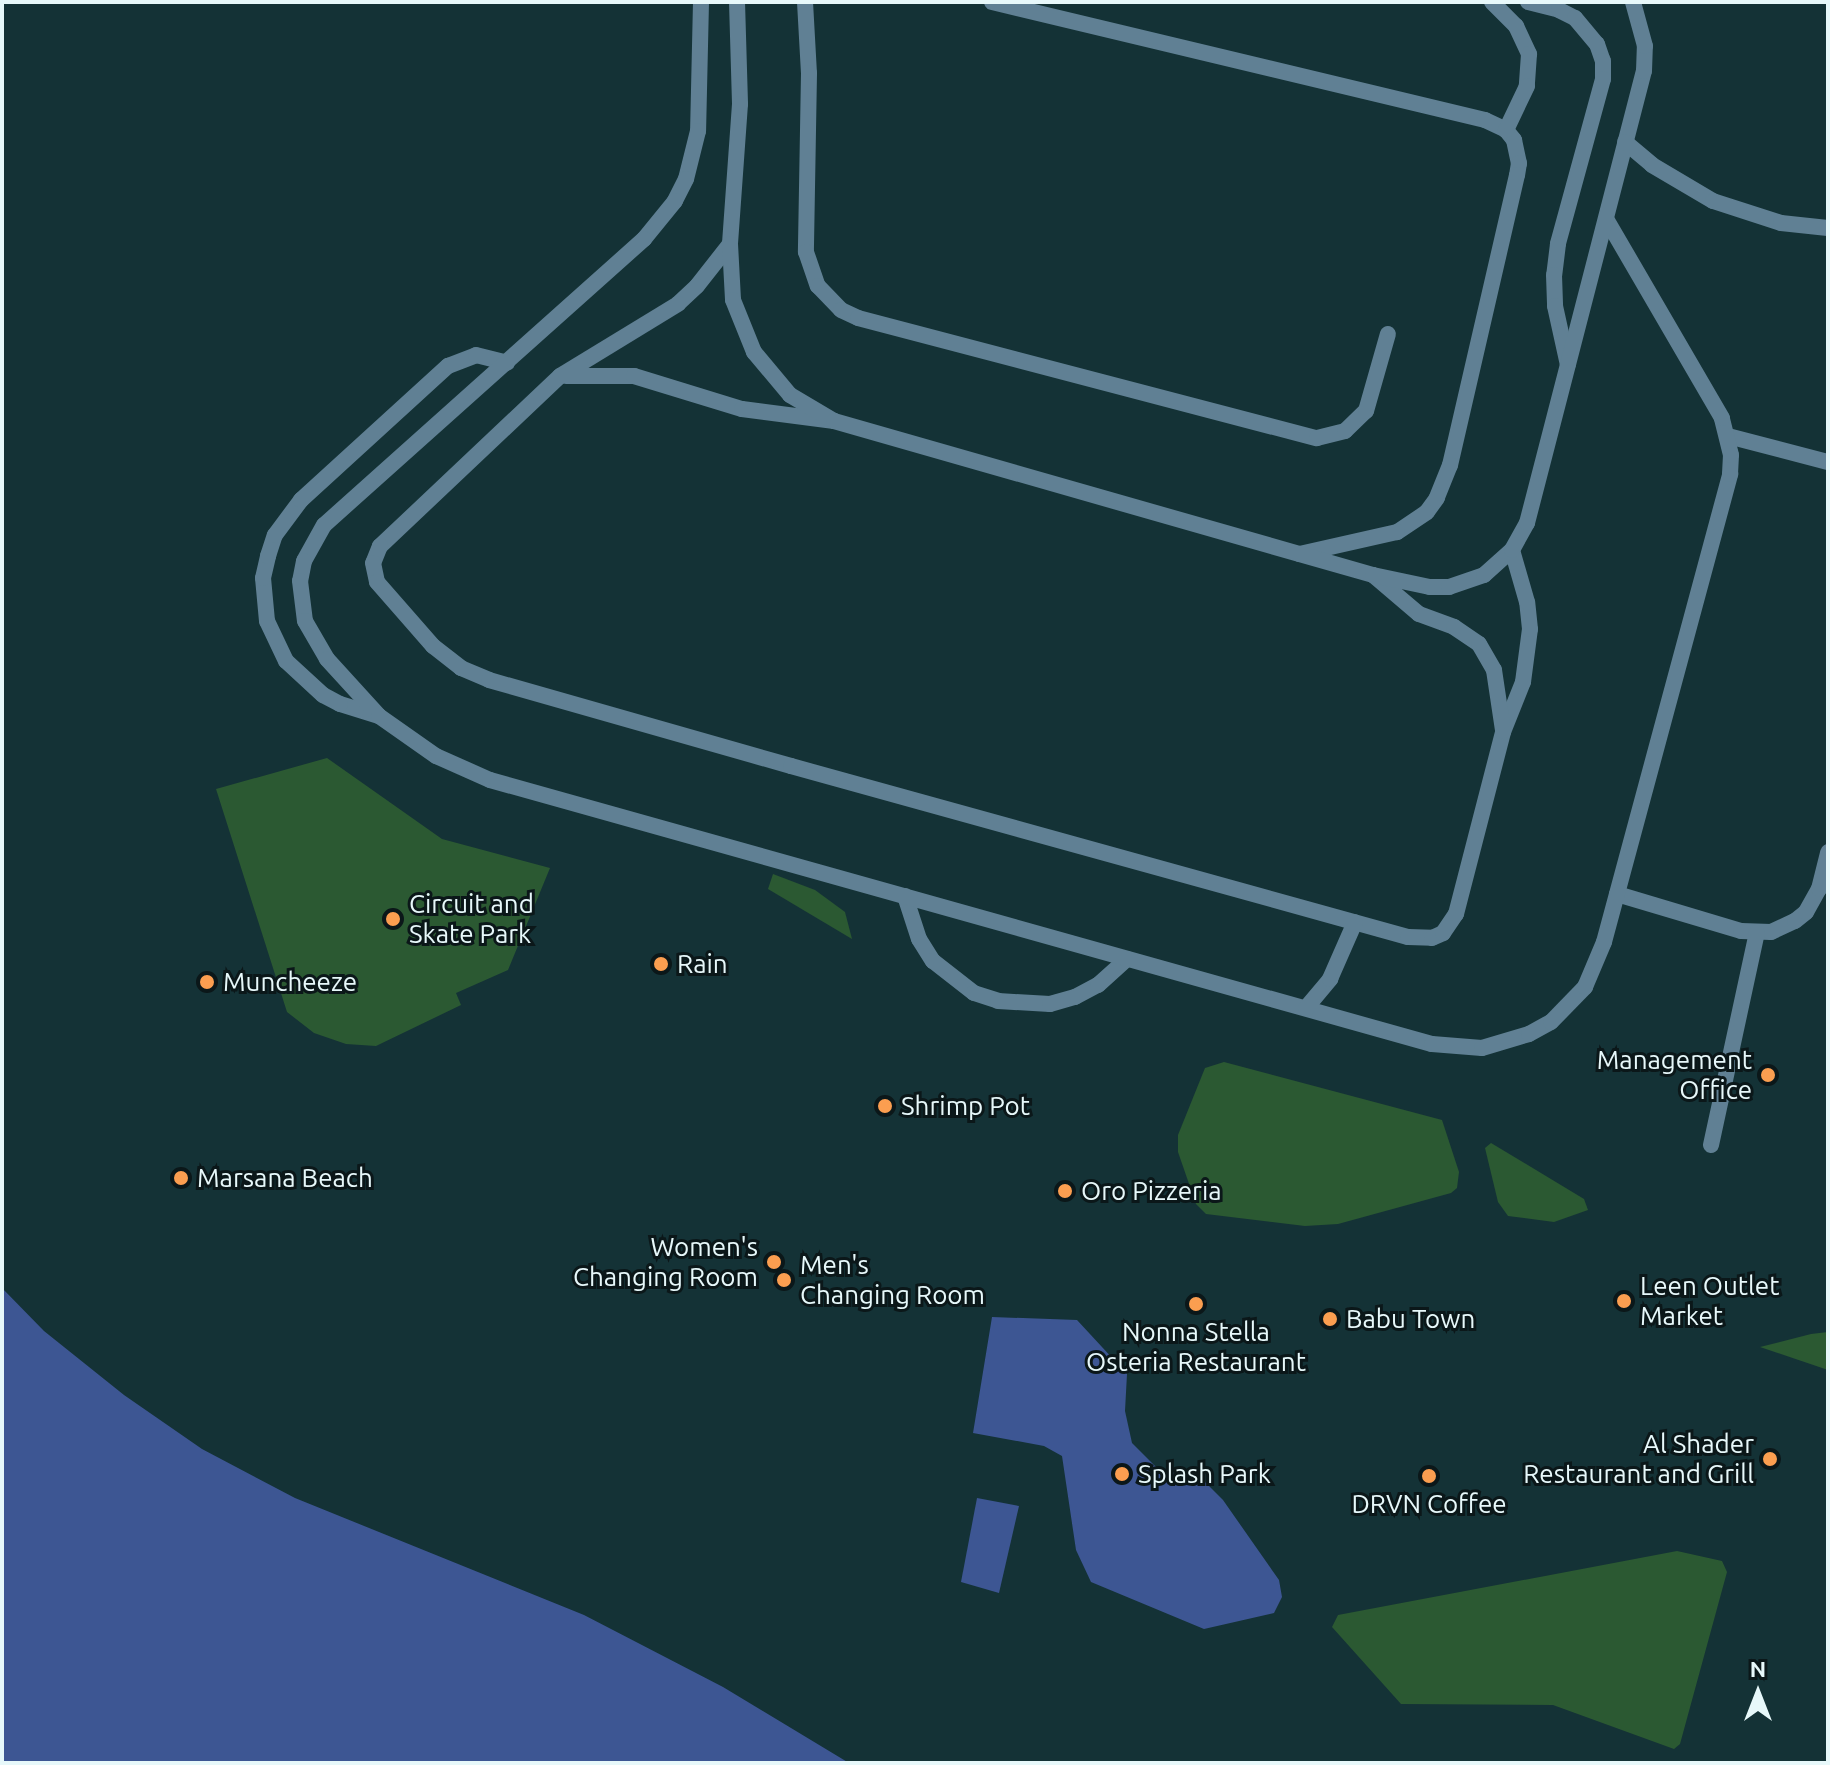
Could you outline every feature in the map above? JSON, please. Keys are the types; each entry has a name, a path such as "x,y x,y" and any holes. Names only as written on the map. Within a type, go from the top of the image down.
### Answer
{"street":[{"path":"701,2 698,131 690,167 675,201 644,239 324,525 304,561 300,581 305,621 327,659 379,716 436,756 490,780 1457,1048 1482,1048 1517,1039 1551,1022 1585,987 1600,953 1617,894 1726,493 1731,464 1728,436 1722,418 1606,219"},
{"path":"737,2 740,104 730,244 733,300 754,352 790,395 834,421"},
{"path":"805,2 809,73 806,252 818,286 841,310 872,322 1317,438 1345,431 1366,411 1388,334"},
{"path":"992,2 1485,120 1506,130 1514,140 1519,163 1445,482 1427,512 1397,532 1299,554"},
{"path":"1492,2 1516,26 1529,54 1527,86 1506,130"},
{"path":"1528,2 1559,10 1575,18 1597,44 1603,61 1603,79 1558,244 1554,275 1555,306 1568,365"},
{"path":"560,376 585,373 634,376 742,409 834,421 1373,575 1430,587 1449,587 1484,575 1512,550 1527,523 1644,71 1645,46 1633,2"},
{"path":"1625,142 1672,178 1713,201 1781,223 1828,228"},
{"path":"730,244 697,286 678,304 560,376 387,539 375,554 374,573 383,590 433,646 461,668 489,680 791,766 1420,940 1443,933 1451,924 1503,732 1515,708 1528,655 1527,602 1512,550"},
{"path":"379,716 340,704 323,695 286,661 271,632 263,600 263,578 271,546 287,516 301,500 448,366 476,355 507,363"},
{"path":"1728,436 1828,462"},
{"path":"1373,575 1402,603 1479,644 1494,670 1503,732"},
{"path":"1617,894 1757,933 1783,928 1806,912 1819,889 1828,852"},
{"path":"905,896 919,939 933,961 974,993 998,1001 1050,1004 1075,997 1098,985 1127,959"},
{"path":"1306,1008 1330,979 1355,922"},
{"path":"1711,1145 1757,933"}],"green space":[{"name":"Circuit and Skate Park","path":"327,758 442,839 550,868 508,970 456,993 461,1005 376,1046 346,1044 314,1033 287,1012 216,789"},
{"path":"773,874 815,890 845,912 852,939 768,889"},
{"path":"1224,1062 1442,1120 1459,1172 1457,1188 1451,1193 1338,1224 1305,1226 1206,1214 1196,1204 1178,1152 1178,1135 1205,1068"},
{"path":"1491,1143 1584,1199 1588,1210 1554,1222 1508,1216 1498,1202 1485,1148"},
{"path":"1828,1332 1828,1370 1760,1347 1811,1334"},
{"path":"1677,1551 1722,1561 1727,1572 1680,1744 1674,1749 1553,1705 1401,1704 1332,1627 1338,1615"}],"water":[{"path":"2,1288 44,1331 124,1395 202,1449 295,1498 584,1615 723,1687 849,1763 2,1763"},
{"name":"Splash Park","path":"992,1317 1077,1320 1127,1374 1125,1411 1132,1443 1156,1467 1203,1480 1223,1500 1279,1580 1282,1597 1274,1613 1204,1629 1091,1582 1076,1550 1062,1456 1044,1446 973,1433"},
{"path":"977,1498 1019,1506 999,1593 961,1582"}],"place":[{"name":"Circuit and Skate Park","path":"393,919"},
{"name":"Rain","path":"661,964"},
{"name":"Muncheeze","path":"207,982"},
{"name":"Management Office","path":"1768,1075"},
{"name":"Shrimp Pot","path":"885,1106"},
{"name":"Marsana Beach","path":"181,1178"},
{"name":"Oro Pizzeria","path":"1065,1191"},
{"name":"Women's Changing Room","path":"774,1262"},
{"name":"Men's Changing Room","path":"784,1280"},
{"name":"Leen Outlet Market","path":"1624,1301"},
{"name":"Nonna Stella Osteria Restaurant","path":"1196,1304"},
{"name":"Babu Town","path":"1330,1319"},
{"name":"Al Shader Restaurant and Grill","path":"1770,1459"},
{"name":"Splash Park","path":"1122,1474"},
{"name":"DRVN Coffee","path":"1429,1476"}]}
